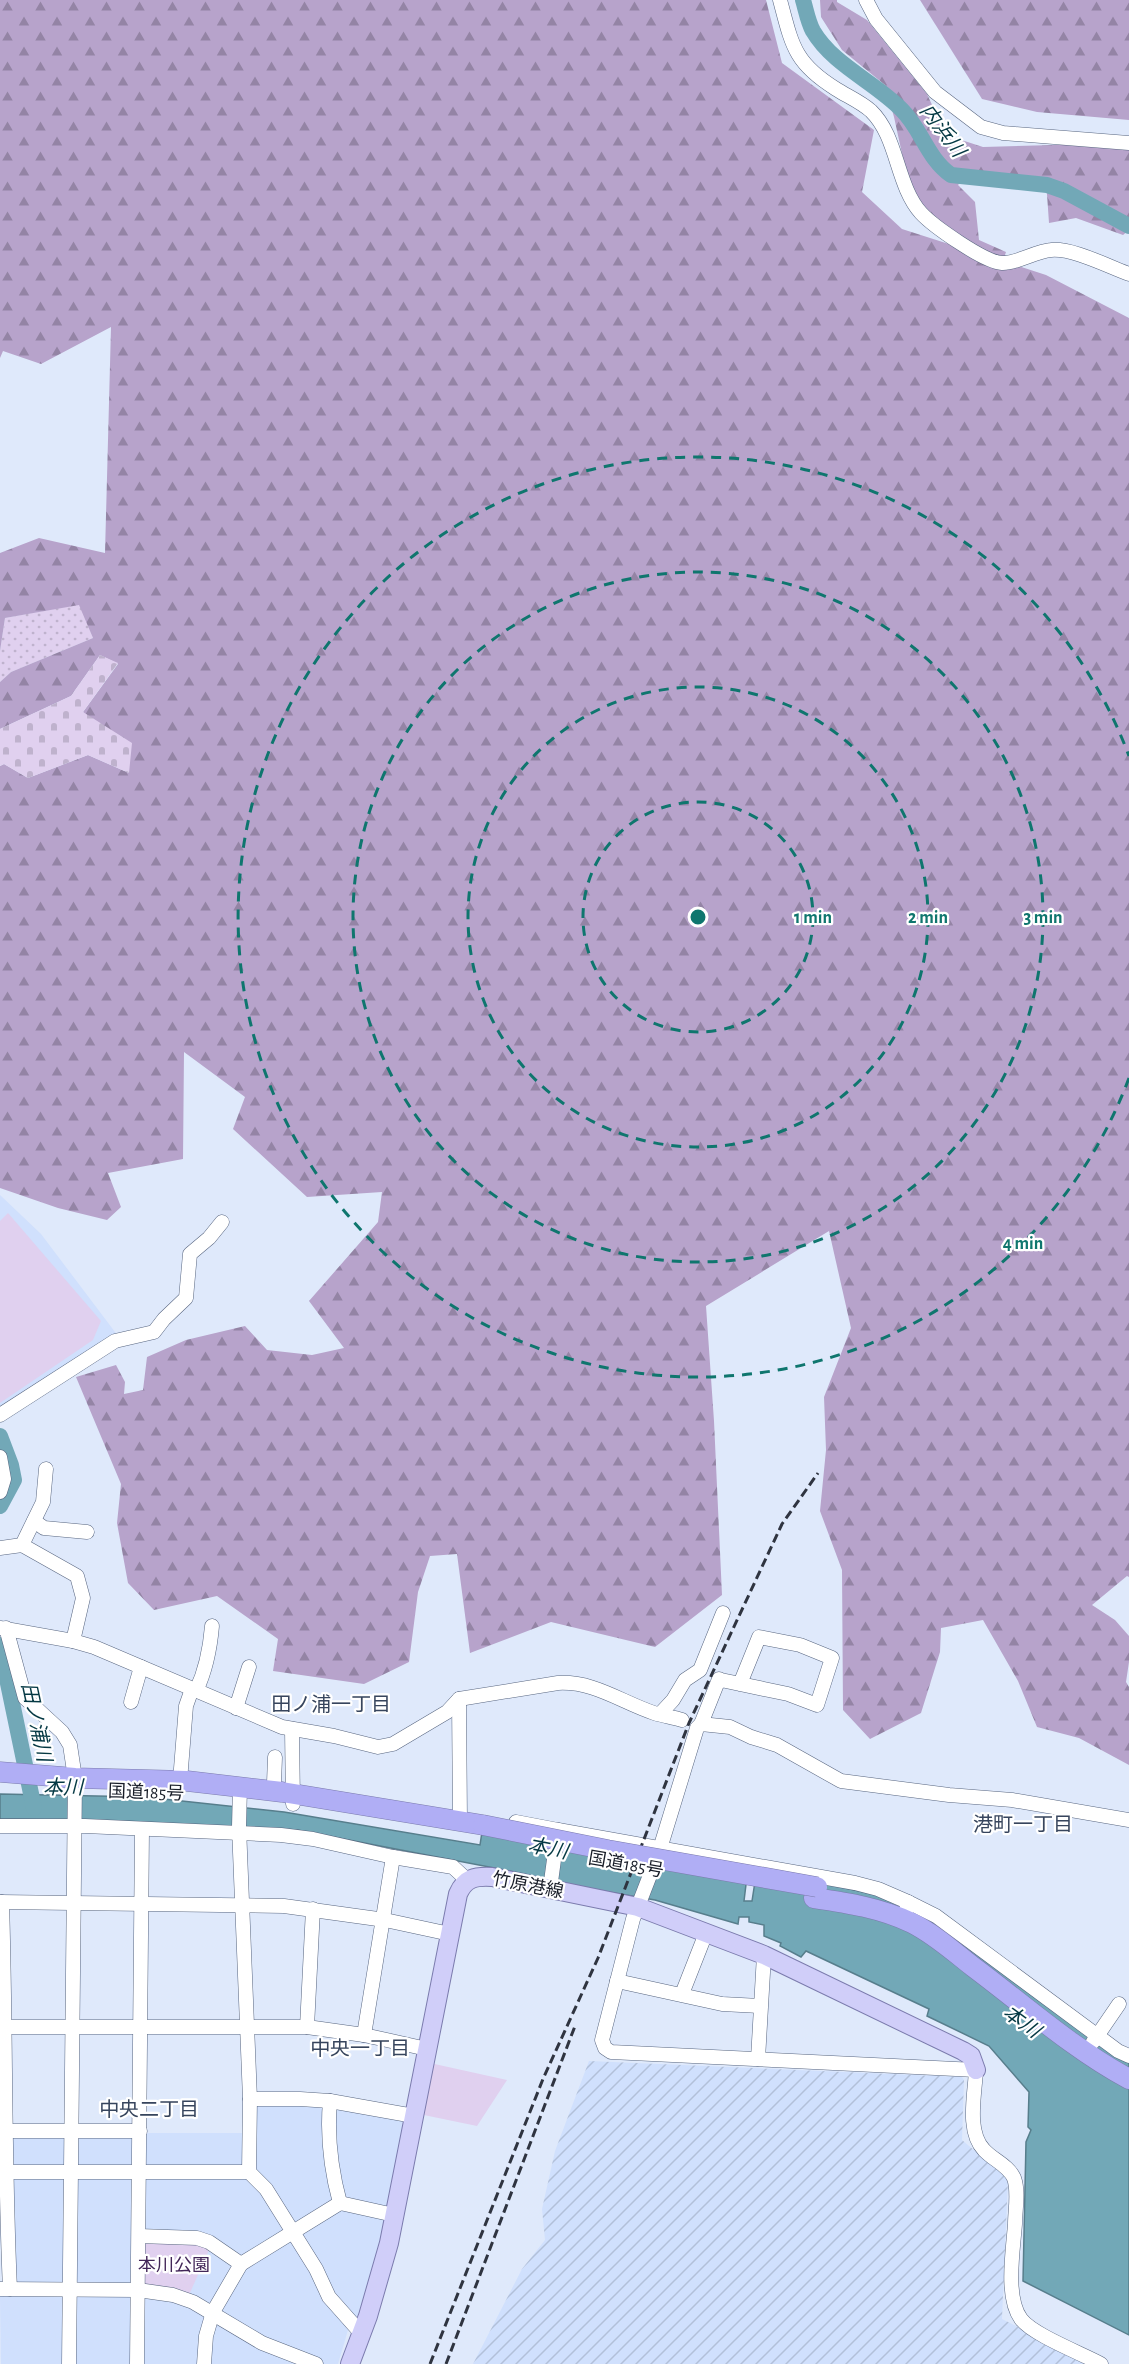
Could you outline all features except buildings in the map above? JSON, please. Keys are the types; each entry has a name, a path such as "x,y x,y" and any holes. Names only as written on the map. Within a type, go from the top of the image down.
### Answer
{"highway":[{"name":"国道185号","path":"7,1779 37,1781 74,1788 293,1795 460,1817 482,1831"},
{"name":"国道185号","path":"74,1788 180,1781 242,1793"},
{"name":"国道185号","path":"293,1795 332,1809 608,1850 861,1895 906,1909 927,1920 1095,2039 1128,2059"},
{"name":"国道185号","path":"906,1909 923,1930 1078,2046 1129,2079"}],"main road":[{"name":"竹原港線","path":"350,2364 380,2274 394,2216 458,1894 467,1880 481,1876 492,1877 640,1903 706,1933 764,1955 963,2051 971,2056 975,2070"}],"street":[{"path":"780,0 797,56 818,78 871,111 892,148 909,196 920,212 935,225 981,255 1002,263 1051,250 1074,254 1129,274"},
{"path":"866,0 876,19 935,92 981,127 1003,133 1129,143"},
{"path":"0,1415 115,1341 154,1332 186,1298 190,1254 209,1238 222,1222"},
{"path":"0,1457 4,1479 0,1492"},
{"path":"22,1545 43,1502 46,1469"},
{"path":"34,1521 44,1528 87,1532"},
{"path":"0,1548 22,1545 77,1576 83,1598 73,1641"},
{"path":"660,1714 673,1700 685,1680 700,1670 723,1613"},
{"path":"180,1781 186,1706 203,1677 210,1650 212,1626"},
{"path":"69,2364 74,1788 70,1745 62,1732 24,1698 3,1628 94,1647 282,1727 378,1747 393,1744 447,1712 459,1699 574,1682 595,1687 660,1714 682,1720"},
{"path":"740,1684 759,1637 800,1645 832,1658 817,1705 788,1694 740,1684 719,1679 701,1724 697,1728 660,1850 640,1903 602,2040 605,2048 611,2052 975,2070 974,2134 984,2150 1007,2168 1014,2178 1016,2193 1011,2282 1021,2319 1032,2329 1101,2364"},
{"path":"131,1702 141,1667"},
{"path":"236,1708 249,1667"},
{"path":"459,1699 460,1817 855,1883 878,1889 906,1909"},
{"path":"701,1724 730,1727 751,1737 777,1745 841,1781 948,1795 1012,1800 1129,1820"},
{"path":"292,1729 293,1795"},
{"path":"274,1783 275,1757"},
{"path":"293,1795 274,1783 242,1793 239,1830 250,2099 249,2172 266,2189 292,2234 316,2269 329,2297 361,2333"},
{"path":"0,1826 73,1823 142,1829 239,1830 313,1839 393,1857 453,1867 467,1880"},
{"path":"137,2364 142,1829"},
{"path":"551,1886 558,1832"},
{"path":"364,2035 385,1920 393,1857"},
{"path":"316,2364 262,2343 213,2312 173,2295 138,2290 5,2289 3,2172 6,2028 1,1902 284,1906 385,1920 450,1934"},
{"path":"307,2027 313,1909"},
{"path":"682,1994 706,1933"},
{"path":"758,2059 764,1955"},
{"path":"617,1981 722,2004 760,2006"},
{"path":"1095,2039 1119,2004"},
{"path":"6,2028 307,2027 364,2035 427,2049"},
{"path":"250,2099 330,2101 414,2116"},
{"path":"330,2101 328,2132 334,2184 340,2203"},
{"path":"5,2131 140,2131"},
{"path":"3,2172 139,2174 249,2172"},
{"path":"204,2364 206,2336 213,2312 241,2264 340,2203 394,2216"},
{"path":"139,2236 197,2238 209,2242 241,2264"}],"shaded area":[{"path":"0,1195 41,1234 118,1336 0,1409"},
{"path":"589,2061 962,2077 964,2080 962,2140 1008,2179 1002,2319 1092,2364 473,2364 522,2269 545,2240 542,2209 555,2151"},
{"path":"257,2100 327,2103 406,2118 374,2280 362,2309 348,2330 338,2364 74,2364 76,2284 14,2287 4,2133 257,2133"},
{"path":"0,2295 63,2296 63,2364 1,2364"}],"green space":[{"path":"0,0 766,0 782,63 874,130 862,192 902,229 980,254 936,223 911,195 885,85 842,50 821,17 820,0 837,0 867,20 927,94 946,135 983,147 1129,143 1129,230 1123,235 1076,218 1049,223 1046,180 968,173 958,185 975,202 979,240 1006,252 1003,261 1046,275 1129,318 1129,1577 1127,1576 1092,1605 1115,1620 1129,1636 1126,1682 1129,1687 1129,1765 1079,1738 1037,1727 1018,1681 983,1620 941,1628 940,1652 921,1713 870,1739 843,1710 842,1570 820,1511 826,1450 824,1397 851,1328 829,1231 706,1306 722,1595 655,1647 551,1622 470,1653 457,1554 430,1556 418,1592 409,1662 364,1684 273,1671 278,1639 217,1596 154,1610 128,1583 117,1523 121,1484 76,1377 116,1365 125,1382 124,1394 143,1390 147,1357 186,1340 245,1326 267,1350 312,1355 344,1348 309,1301 378,1222 382,1192 307,1197 233,1129 245,1097 184,1052 183,1159 108,1173 121,1207 107,1220 58,1208 0,1188 0,766 4,764 28,778 88,755 129,773 83,712 118,664 100,655 71,696 0,729 0,682 11,672 93,638 79,605 5,618 0,651 0,553 39,538 105,553 111,327 41,364 3,351 0,358"},
{"path":"920,0 1129,0 1129,120 1037,112 982,99"},
{"path":"80,604 93,638 11,672 0,682 0,651 5,618"},
{"path":"100,655 118,663 83,712 132,743 129,773 88,755 28,778 4,764 0,766 0,729 71,696"},
{"path":"8,1213 101,1321 93,1340 0,1403 0,1221"},
{"path":"430,2063 507,2080 477,2126 419,2114"},
{"name":"本川公園","path":"184,2240 210,2248 189,2295 146,2287 142,2283 142,2242"}],"water":[{"name":"本川","path":"0,1794 145,1797 284,1812 480,1845 484,1819 748,1868 744,1901 752,1901 757,1869 887,1897 915,1908 1129,2060 1129,2335 1023,2281 1026,2142 1031,2130 1028,2127 1029,2092 989,2046 927,2016 929,2009 806,1951 801,1957 780,1946 781,1943 764,1936 764,1925 749,1922 749,1917 739,1917 738,1924 655,1900 551,1882 525,1874 297,1830 121,1821 0,1819"}],"waterway":[{"name":"内浜川","path":"803,0 808,20 821,43 843,64 902,110 936,160 951,175 1047,185 1064,191 1129,226"},
{"name":"田ノ浦川","path":"0,1436 14,1480 0,1506"},
{"name":"田ノ浦川","path":"0,1645 34,1808"}],"railway":[{"path":"430,2364 543,2079 598,1958 689,1723 782,1524 818,1473"},
{"path":"446,2364 575,2026"}],"district":[{"name":"田ノ浦一丁目","path":"331,1704"},
{"name":"港町一丁目","path":"1023,1824"},
{"name":"中央一丁目","path":"360,2048"},
{"name":"中央二丁目","path":"149,2109"}]}
